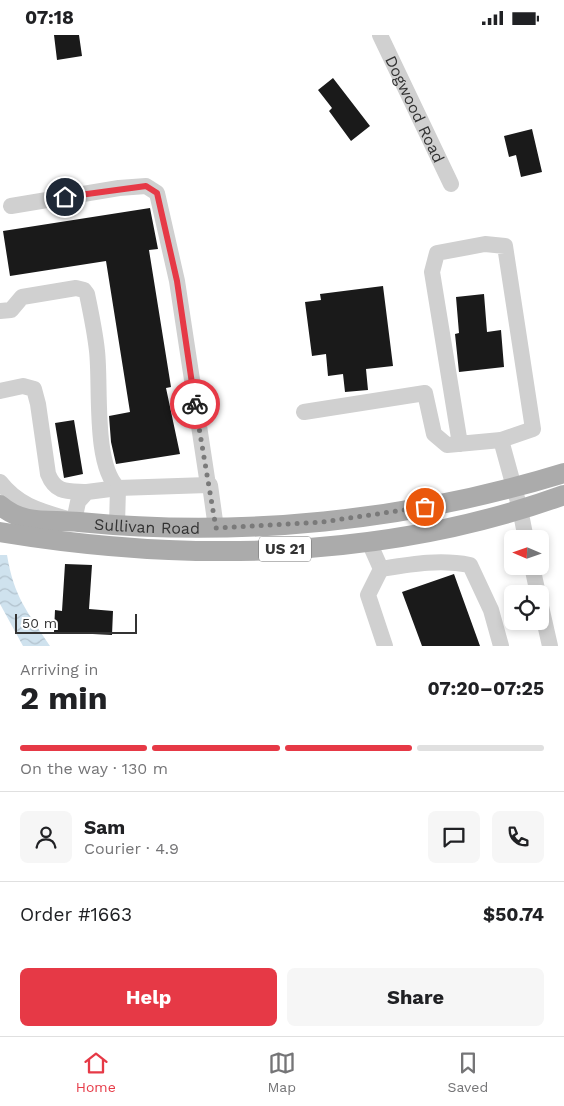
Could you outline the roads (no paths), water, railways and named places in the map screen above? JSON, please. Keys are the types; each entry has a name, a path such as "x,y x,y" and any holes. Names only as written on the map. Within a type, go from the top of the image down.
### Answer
{"main road":[{"name":"Sullivan Road","path":"0,505 13,515 26,519 117,525 216,528 277,525 365,517 440,504 514,488 564,473"},
{"name":"Sullivan Road","path":"6,533 108,545 190,549 285,549 369,542 459,526 564,495"}],"street":[{"name":"Dogwood Road","path":"380,35 451,184"},
{"path":"11,206 119,188 146,186 157,193 177,281 216,528"},
{"path":"304,412 425,393 434,434 447,445 460,444 501,439 533,429 505,246 485,244 436,253 432,272 460,444"},
{"path":"0,311 11,309 22,297 76,288 87,294 97,351 104,463 110,481 118,488"},
{"path":"0,391 22,386 34,389 38,404 48,474 52,485 62,491 87,492 118,488 208,485"},
{"path":"501,439 524,530"},
{"path":"0,482 15,498 31,508 74,521 78,502 87,492"},
{"path":"117,525 118,488"},
{"path":"369,542 381,569"},
{"path":"381,569 433,561 452,561 470,565 491,610 501,646"},
{"path":"381,569 368,595 385,646"},
{"path":"546,630 550,646"}],"water":[{"path":"0,555 7,555 13,582 22,603 50,646 23,646 0,604"}]}
